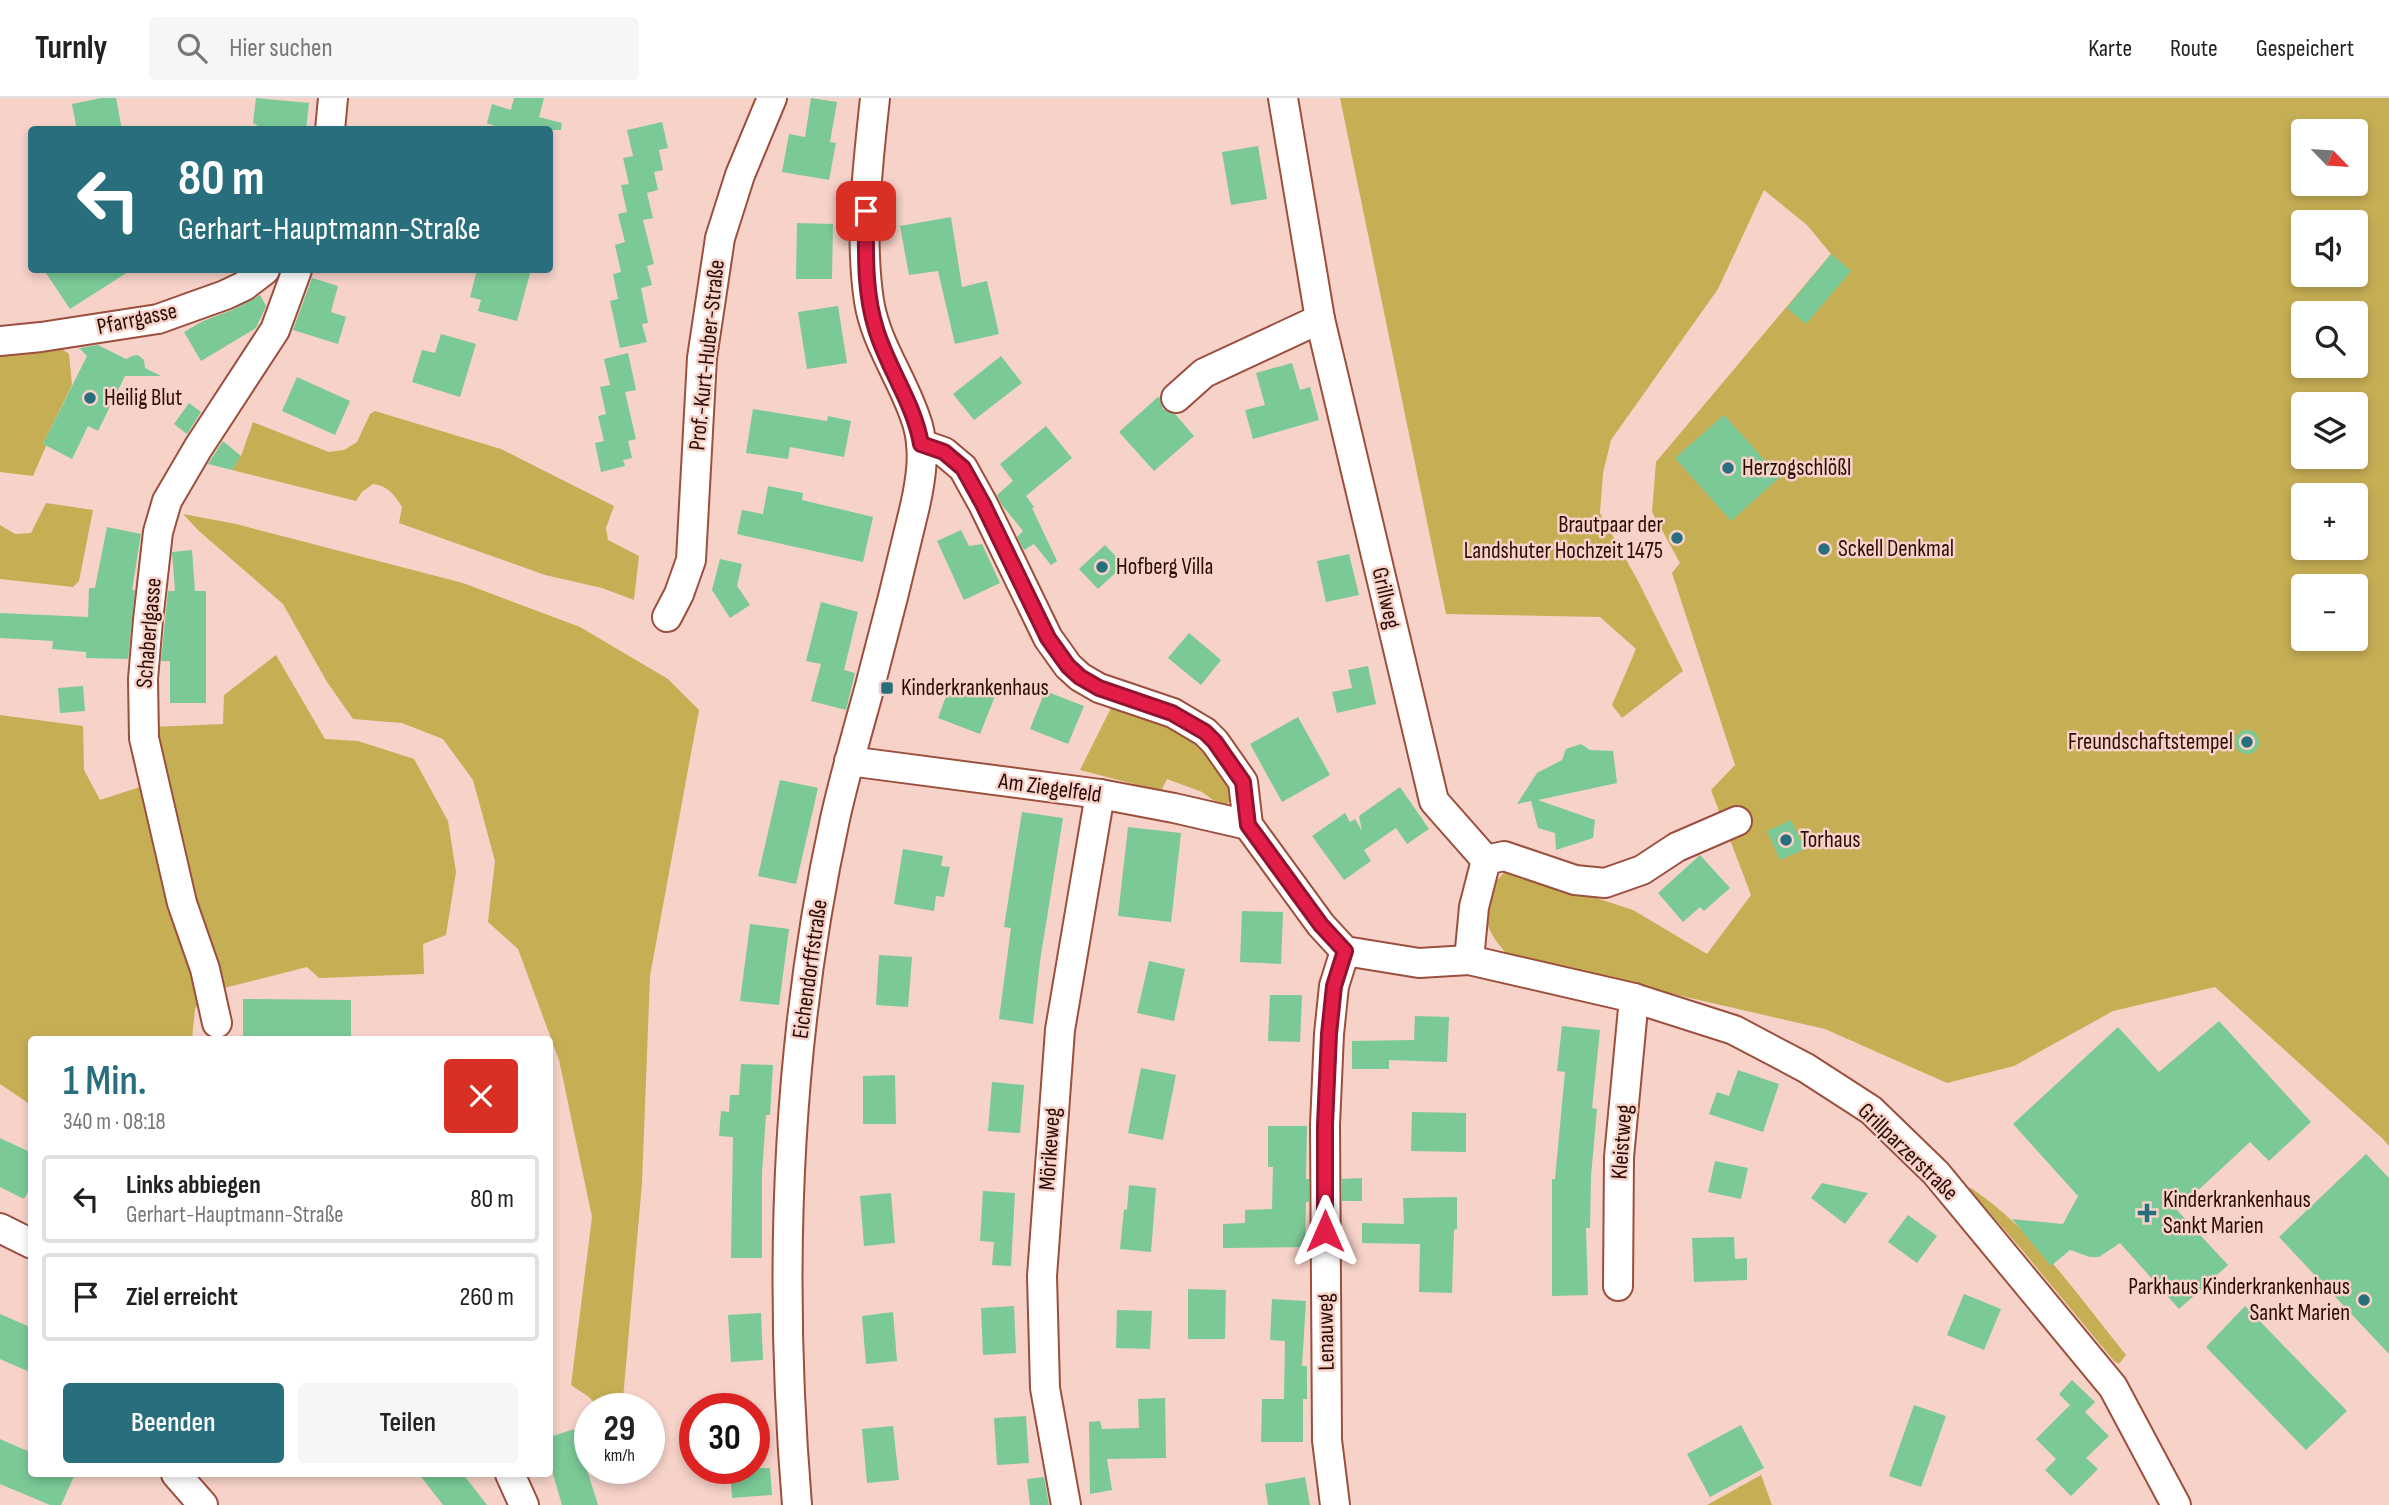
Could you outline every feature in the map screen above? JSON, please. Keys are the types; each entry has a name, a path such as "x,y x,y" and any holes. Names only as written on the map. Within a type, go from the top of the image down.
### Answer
{"street":[{"path":"330,126 333,98"},
{"name":"Prof.-Kurt-Huber-Straße","path":"667,617 691,560 702,358 720,238 740,175 772,98"},
{"name":"Eichendorffstraße","path":"797,1505 788,1325 792,1105 813,943 835,818 915,506 922,458 912,411 883,347 870,303 866,190 875,98"},
{"name":"Grillweg","path":"1283,98 1320,319 1434,800 1486,860"},
{"name":"Pfarrgasse","path":"0,341 158,318 225,295 244,286 261,273"},
{"name":"Schaberlgasse","path":"217,1023 205,969 182,903 144,738 143,679 148,620 158,532 167,501 275,330 296,273"},
{"path":"1176,398 1203,373 1320,319"},
{"path":"921,444 944,452 963,468 1048,638 1068,666 1099,688 1172,713 1205,732 1223,753 1243,782 1248,825 1321,925 1345,951"},
{"name":"Am Ziegelfeld","path":"849,761 1100,794 1248,825"},
{"name":"Mörikeweg","path":"1066,1505 1045,1388 1042,1276 1060,1030 1100,794"},
{"path":"1469,960 1474,906 1486,860 1504,856 1574,880 1605,883 1642,870 1677,847 1737,821"},
{"name":"Grillparzerstraße","path":"1345,951 1419,963 1469,960 1634,998 1734,1030 1806,1068 1871,1110 1936,1173 2113,1387 2176,1505"},
{"name":"Lenauweg","path":"1335,1505 1327,1440 1325,1125 1334,986 1345,951"},
{"name":"Kleistweg","path":"1618,1286 1619,1157 1634,998"},
{"path":"0,1228 28,1242"},
{"path":"179,1477 203,1505"},
{"path":"511,1477 524,1505"}],"shaded area":[{"path":"1340,98 2389,98 2389,1146 2215,987 2113,1011 2014,1066 1947,1083 1825,1029 1508,956 1495,939 1487,919 1487,903 1496,881 1508,869 1633,910 1707,954 1751,895 1711,790 1735,765 1672,573 1680,563 1652,512 1656,462 1831,254 1807,225 1764,190 1718,289 1611,440 1603,473 1600,513 1683,671 1622,718 1612,705 1636,649 1600,617 1446,614"},
{"name":"Heilig Blut","path":"59,347 69,354 72,385 43,444 46,446 33,476 0,472 0,356"},
{"path":"375,411 501,449 614,506 606,528 608,540 639,556 634,600 602,588 545,575 399,523 402,507 390,491 378,485 373,484 362,492 356,501 232,470 241,456 253,422 329,452 344,450 357,442 370,414"},
{"path":"46,503 93,510 79,581 73,587 0,579 0,525 15,534 31,533"},
{"path":"183,514 236,524 463,583 580,627 668,679 699,710 650,976 642,1183 624,1393 583,1393 571,1385 592,1217 553,1036 550,1036 518,949 488,922 495,861 473,780 443,739 402,723 353,719 327,682 283,604"},
{"path":"276,655 325,739 358,741 414,759 448,821 456,872 446,935 423,944 424,974 319,978 307,967 220,989 202,930 153,727 223,724 224,695"},
{"path":"1115,700 1187,728 1229,779 1232,796 1227,805 1167,779 1161,791 1080,770"},
{"path":"0,715 83,726 84,770 100,800 149,784 205,994 195,1009 192,1036 28,1036 28,1103 0,1084"},
{"path":"1969,1189 2015,1224 2054,1266 2126,1355 2119,1364"},
{"path":"1761,1475 1772,1505 1707,1505"}],"building":[{"path":"116,98 121,126 76,126 72,104"},
{"path":"256,98 309,103 306,126 258,126 253,123"},
{"path":"514,98 544,98 539,117 562,123 561,130 553,130 553,126 495,126 487,123 492,104 511,110"},
{"path":"811,98 837,102 830,142 836,143 829,180 782,172 789,134 805,137"},
{"path":"662,122 668,148 659,150 663,170 654,172 658,190 647,193 653,218 643,220 654,264 647,266 652,285 641,288 648,323 642,324 647,342 620,348 610,301 618,299 613,274 621,272 615,245 625,242 618,214 627,212 621,185 629,184 623,158 633,156 627,130"},
{"path":"1258,146 1267,199 1231,205 1222,152"},
{"path":"951,217 962,287 987,281 999,334 955,344 938,271 909,275 900,226"},
{"path":"797,223 833,224 832,279 796,279"},
{"path":"1831,254 1851,271 1806,324 1787,308"},
{"path":"46,273 126,273 70,309"},
{"path":"476,273 530,273 517,321 478,311 481,300 470,297"},
{"path":"312,278 338,286 331,312 346,317 338,344 293,330"},
{"path":"260,295 266,306 256,328 201,361 184,332"},
{"path":"838,306 847,363 807,369 798,312"},
{"path":"441,334 476,344 460,397 412,382 422,350 435,353"},
{"name":"Heilig Blut","path":"98,345 126,359 138,355 144,360 145,368 161,376 125,376 98,431 88,426 72,459 43,444 87,356 79,348"},
{"path":"628,353 636,390 625,392 636,439 628,441 632,458 623,460 625,466 601,472 595,443 604,441 598,416 606,414 600,387 610,385 604,359"},
{"path":"1001,356 1022,383 974,420 953,394"},
{"path":"1292,363 1300,390 1310,387 1319,420 1253,439 1245,410 1265,405 1256,373"},
{"path":"297,377 350,401 335,435 282,411"},
{"path":"1159,396 1163,409 1175,414 1194,436 1154,471 1119,432"},
{"path":"189,403 201,412 187,434 174,424"},
{"path":"753,409 827,421 828,416 851,421 844,457 790,447 788,459 746,453"},
{"name":"Herzogschlößl","path":"1724,415 1780,477 1731,521 1675,458"},
{"path":"1046,426 1072,458 1026,496 1034,507 1032,508 1057,561 1051,565 1034,544 1024,550 1017,537 1023,531 997,495 1013,481 1000,464"},
{"path":"223,441 241,456 232,470 208,464"},
{"path":"768,486 803,493 802,500 873,517 863,562 737,534 742,510 763,514"},
{"path":"107,527 141,534 132,590 135,590 128,659 86,658 86,652 52,649 53,641 0,638 0,613 88,617 89,588 95,588"},
{"path":"961,530 969,546 982,544 1000,583 964,600 937,541"},
{"name":"Hofberg Villa","path":"1105,545 1124,565 1098,589 1079,569"},
{"path":"192,550 195,591 206,591 206,703 170,703 170,661 161,661 168,591 175,591 172,552"},
{"path":"1349,554 1359,595 1326,602 1317,561"},
{"path":"720,559 742,564 737,586 750,605 730,618 712,590"},
{"path":"821,602 858,612 844,670 855,673 846,710 811,701 821,664 806,661"},
{"path":"1189,633 1221,660 1201,685 1168,658"},
{"path":"1368,666 1376,704 1337,713 1332,692 1352,688 1348,670"},
{"path":"952,680 977,690 979,684 997,691 980,734 938,718"},
{"path":"83,686 85,711 60,713 58,688"},
{"path":"1045,691 1084,706 1068,744 1030,729"},
{"path":"1298,717 1330,775 1282,802 1250,744"},
{"name":"Freundschaftstempel","path":"2247,730 2256,733 2259,742 2256,751 2247,754 2238,751 2235,742 2238,733"},
{"path":"1581,744 1590,750 1613,751 1617,783 1538,800 1595,820 1593,838 1556,850 1555,833 1538,828 1531,801 1517,804 1537,773 1562,760 1566,749"},
{"path":"780,780 818,788 796,884 758,876"},
{"path":"1400,787 1429,829 1407,844 1396,828 1364,850 1371,861 1344,880 1312,836 1345,813 1350,822 1355,819 1362,831 1359,816"},
{"path":"1022,812 1063,818 1040,961 1033,1024 999,1019 1011,928 1004,927"},
{"name":"Torhaus","path":"1791,820 1805,849 1780,860 1767,831"},
{"path":"1128,827 1181,833 1171,922 1118,916"},
{"path":"903,849 943,856 941,866 950,867 944,897 936,896 934,911 894,904"},
{"path":"1700,855 1730,888 1704,911 1700,907 1683,922 1658,893"},
{"path":"1242,911 1283,912 1281,964 1240,962"},
{"path":"750,924 789,929 779,1005 740,1001"},
{"path":"879,955 912,957 908,1007 876,1005"},
{"path":"1149,961 1185,969 1174,1021 1137,1013"},
{"path":"1270,995 1302,995 1300,1042 1268,1041"},
{"path":"243,999 351,1000 351,1036 243,1036"},
{"path":"1415,1016 1449,1017 1447,1062 1389,1060 1389,1069 1352,1069 1352,1041 1414,1040"},
{"name":"Kinderkrankenhaus Sankt Marien","path":"2219,1021 2311,1122 2269,1161 2250,1142 2177,1210 2228,1265 2179,1309 2120,1243 2099,1257 2090,1257 2070,1250 2051,1266 2012,1219 2063,1224 2078,1196 2013,1124 2118,1027 2159,1072"},
{"path":"1562,1026 1600,1030 1592,1108 1597,1109 1590,1228 1586,1228 1588,1295 1552,1296 1552,1179 1555,1179 1565,1072 1557,1071"},
{"path":"741,1064 773,1065 762,1173 762,1258 731,1258 733,1137 719,1136 721,1111 729,1112 730,1095 739,1095"},
{"path":"1141,1068 1176,1075 1163,1140 1128,1133"},
{"path":"1738,1070 1779,1084 1763,1132 1709,1114 1717,1092 1729,1096"},
{"path":"895,1075 896,1124 863,1124 863,1076"},
{"path":"992,1082 1024,1085 1020,1133 988,1131"},
{"path":"1412,1112 1466,1113 1466,1152 1411,1151"},
{"path":"1268,1126 1307,1126 1306,1179 1309,1179 1309,1202 1306,1202 1305,1247 1223,1248 1223,1224 1245,1223 1245,1210 1272,1209 1273,1167 1268,1167"},
{"path":"0,1138 28,1151 28,1192 24,1199 0,1187"},
{"name":"Parkhaus Kinderkrankenhaus Sankt Marien","path":"2366,1154 2389,1178 2389,1354 2279,1237"},
{"path":"1715,1161 1748,1168 1741,1199 1708,1192"},
{"path":"1362,1178 1362,1201 1342,1201 1342,1179"},
{"path":"1822,1183 1868,1193 1845,1224 1811,1198"},
{"path":"1129,1185 1156,1188 1151,1252 1120,1249"},
{"path":"983,1191 1015,1193 1011,1266 992,1265 994,1242 980,1241"},
{"path":"891,1193 895,1243 864,1246 860,1196"},
{"path":"1457,1197 1452,1293 1419,1292 1420,1244 1362,1243 1362,1223 1404,1224 1403,1198"},
{"path":"1908,1215 1937,1236 1917,1263 1888,1242"},
{"path":"1734,1237 1735,1259 1747,1258 1747,1280 1694,1282 1692,1238"},
{"path":"1188,1289 1226,1290 1225,1339 1188,1339"},
{"path":"1964,1294 2001,1309 1984,1350 1947,1335"},
{"path":"1272,1299 1306,1301 1302,1366 1307,1366 1307,1399 1303,1399 1303,1442 1261,1442 1262,1399 1284,1399 1285,1341 1270,1340"},
{"path":"1014,1306 1016,1353 983,1355 981,1308"},
{"path":"2245,1306 2347,1411 2306,1450 2206,1347"},
{"path":"1117,1310 1152,1311 1150,1349 1116,1348"},
{"path":"893,1312 897,1361 866,1364 862,1316"},
{"path":"761,1313 763,1360 731,1362 728,1315"},
{"path":"0,1314 28,1326 28,1371 0,1359"},
{"path":"2072,1380 2095,1402 2085,1412 2109,1436 2086,1458 2098,1469 2071,1496 2045,1470 2056,1459 2036,1439 2070,1405 2059,1394"},
{"path":"1165,1398 1166,1458 1107,1459 1112,1490 1090,1494 1089,1422 1100,1421 1102,1429 1139,1428 1138,1399"},
{"path":"1914,1405 1946,1416 1921,1487 1889,1476"},
{"path":"1026,1416 1029,1463 997,1465 994,1418"},
{"path":"1741,1425 1764,1468 1710,1497 1687,1454"},
{"path":"893,1426 899,1480 867,1483 862,1429"},
{"path":"574,1429 574,1484 591,1484 598,1505 562,1505 553,1474 553,1436"},
{"path":"0,1439 28,1451 28,1477 74,1477 61,1505 50,1505 0,1484"},
{"path":"770,1468 772,1495 732,1498 731,1484 770,1484"},
{"path":"421,1477 465,1477 487,1505 443,1505"},
{"path":"1044,1477 1049,1505 1030,1505 1027,1479"},
{"path":"1305,1477 1310,1505 1268,1505 1265,1484"}],"place":[{"name":"Heilig Blut","path":"90,398"},
{"name":"Herzogschlößl","path":"1728,468"},
{"name":"Brautpaar der Landshuter Hochzeit 1475","path":"1677,538"},
{"name":"Sckell Denkmal","path":"1824,549"},
{"name":"Hofberg Villa","path":"1102,567"},
{"name":"Kinderkrankenhaus","path":"887,688"},
{"name":"Freundschaftstempel","path":"2247,742"},
{"name":"Torhaus","path":"1786,840"},
{"name":"Kinderkrankenhaus Sankt Marien","path":"2147,1213"},
{"name":"Parkhaus Kinderkrankenhaus Sankt Marien","path":"2364,1300"}],"route":[{"path":"866,211 870,303 883,347 918,427 921,444 944,452 963,468 1048,638 1068,666 1099,688 1172,713 1205,732 1215,742 1243,782 1248,825 1321,925 1345,951 1334,986 1329,1034 1325,1125 1325,1231"}]}
